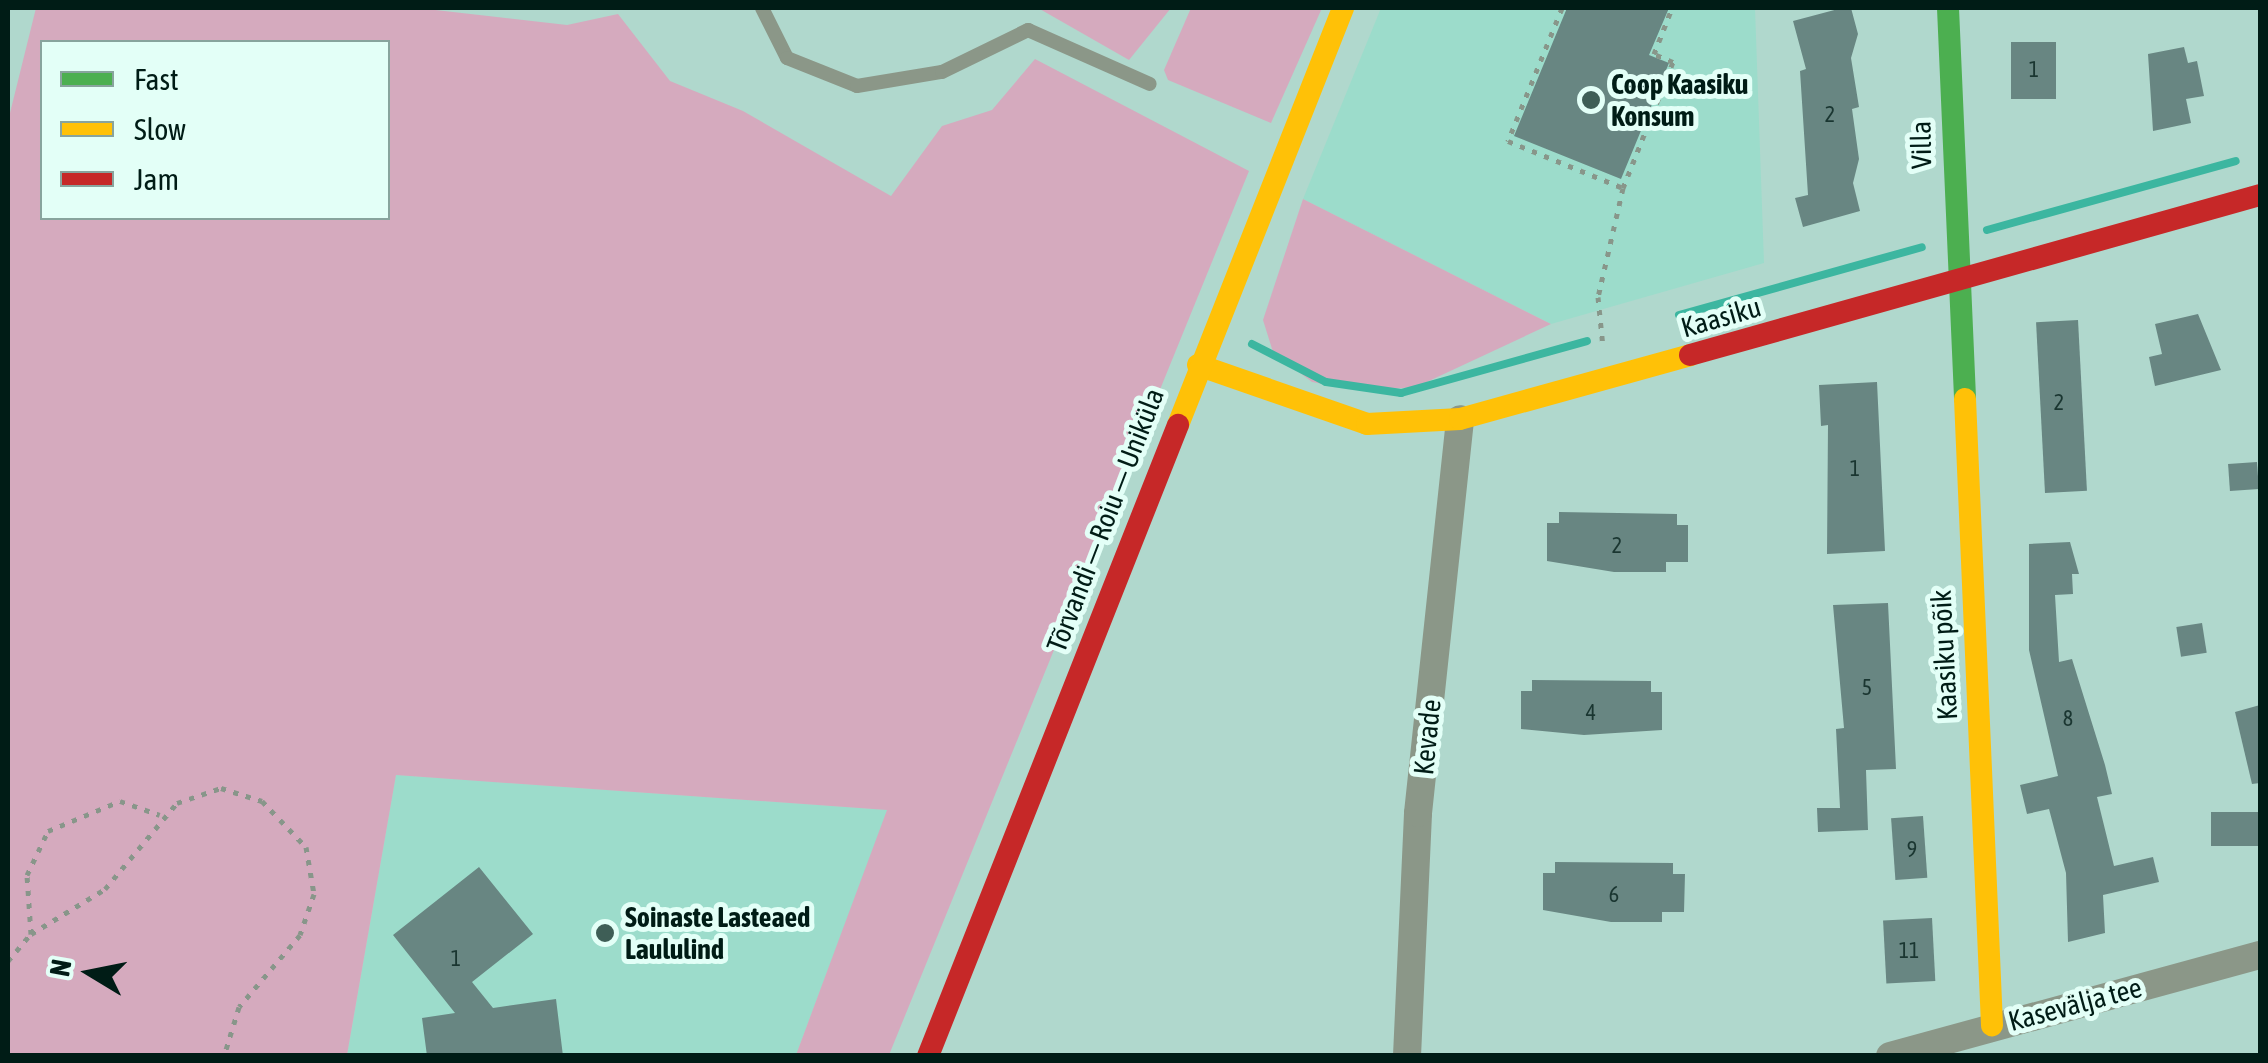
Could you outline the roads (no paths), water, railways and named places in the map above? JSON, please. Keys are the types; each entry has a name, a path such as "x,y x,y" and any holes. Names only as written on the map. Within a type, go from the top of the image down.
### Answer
{"street":[{"name":"Tõrvandi — Roiu — Uniküla","path":"928,1056 1198,365 1343,8"},
{"name":"Villa","path":"1948,8 1955,281"},
{"name":"Kaasiku","path":"1198,365 1367,424 1460,419 2260,196"},
{"name":"Kaasiku põik","path":"1955,281 1992,1026"},
{"name":"Kevade","path":"1407,1056 1418,813 1460,419"},
{"name":"Kasevälja tee","path":"1890,1056 2260,955"}],"lane":[{"path":"762,8 787,58 857,86 942,72 1028,30 1150,84"}],"waterway":[{"path":"1987,230 2236,161"},
{"path":"1679,315 1922,247"},
{"path":"1252,344 1326,382 1401,393 1587,341"}],"place":[{"name":"Coop Kaasiku Konsum","path":"1591,100"},
{"name":"Soinaste Lasteaed Laululind","path":"605,933"}]}
